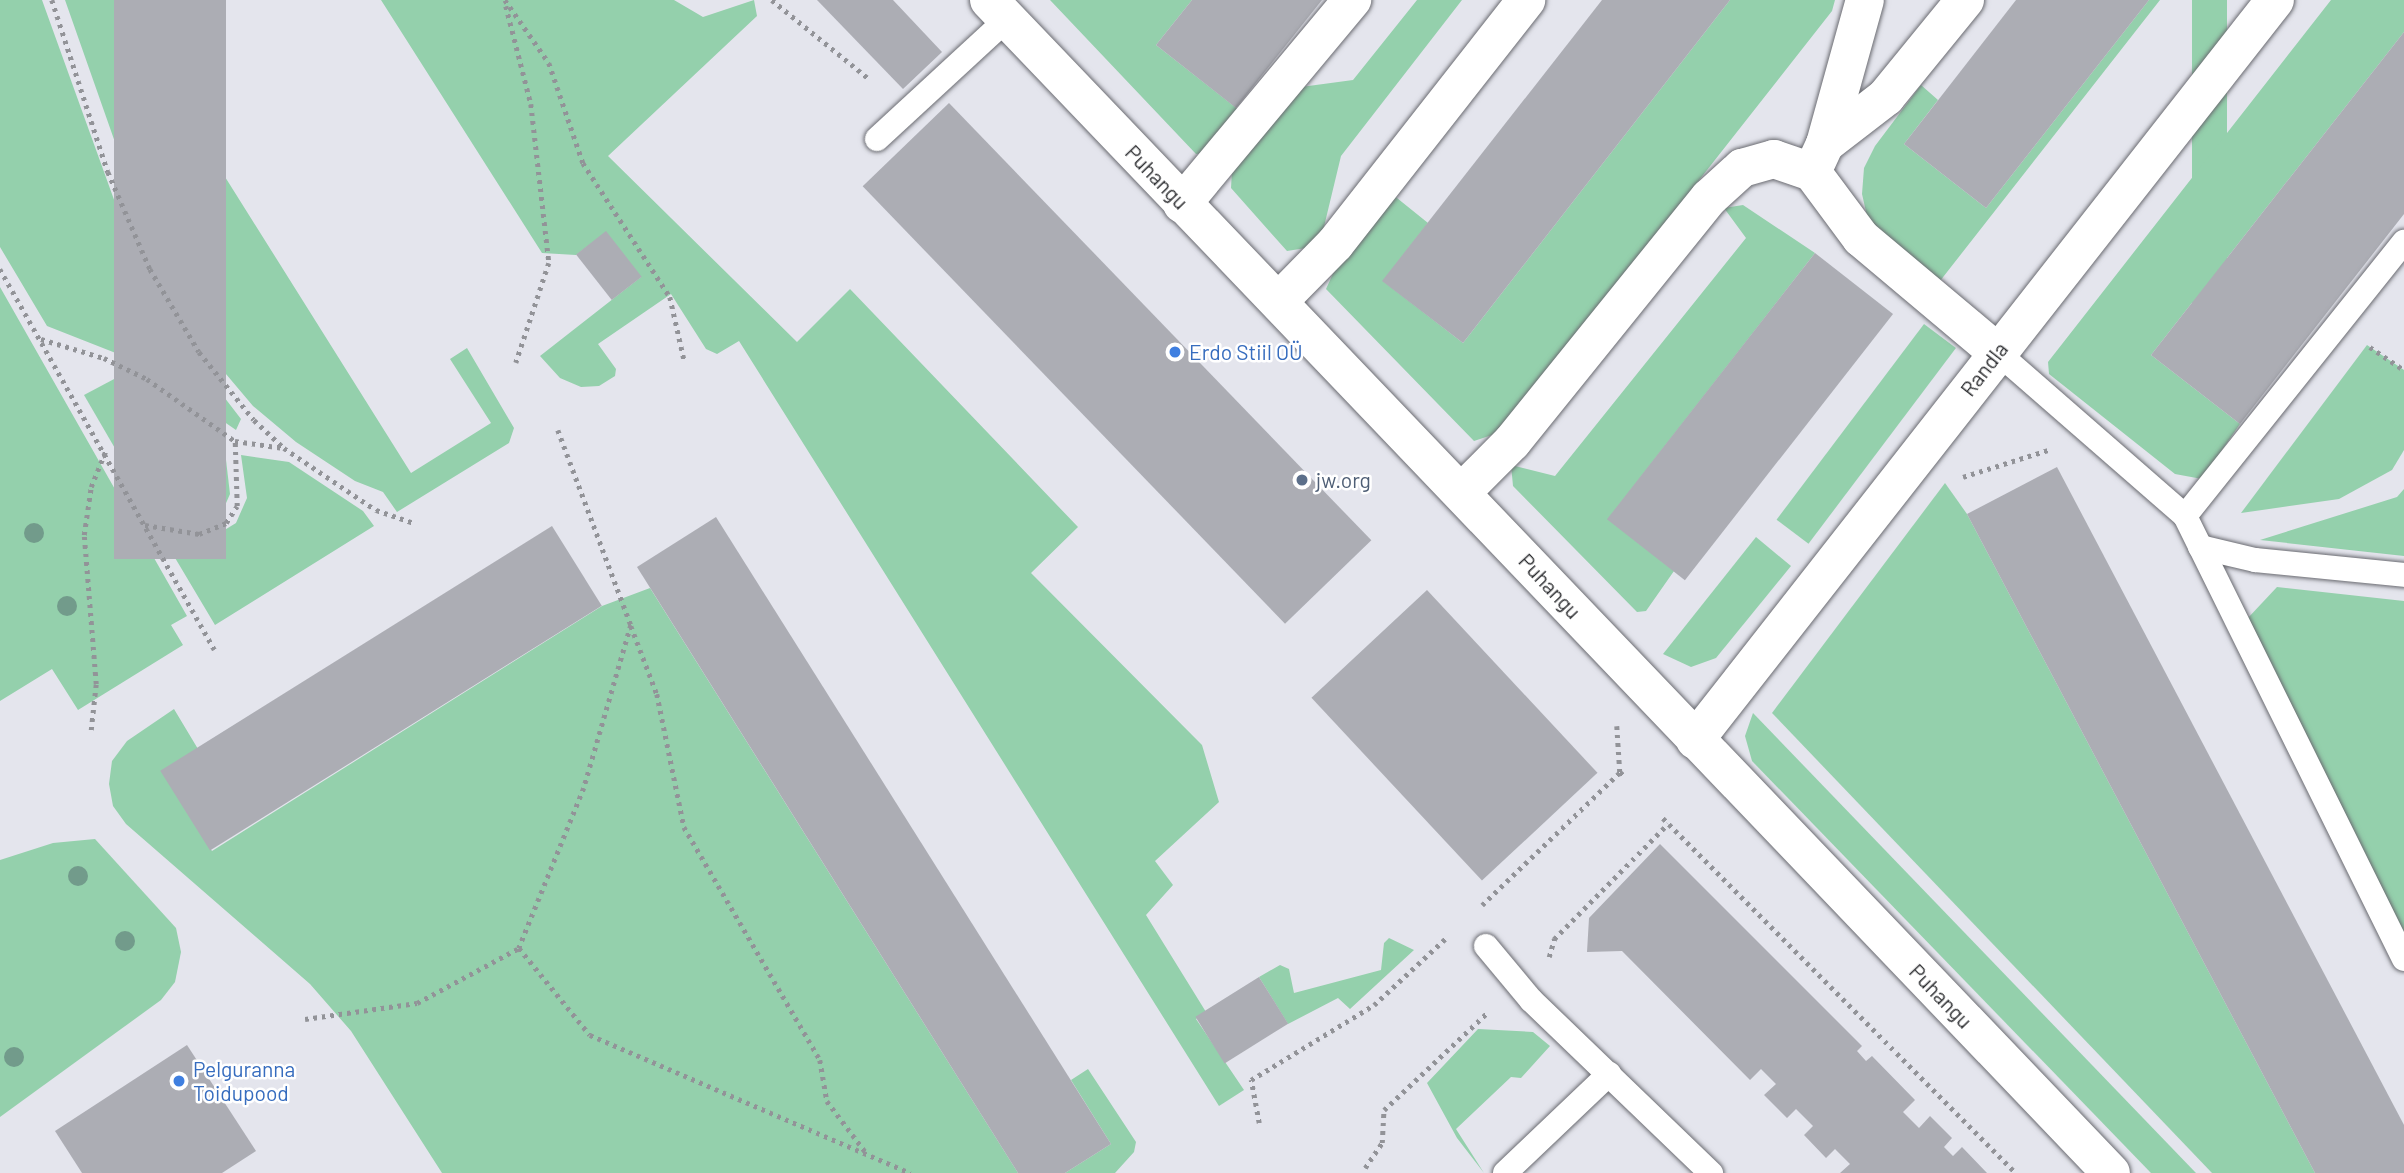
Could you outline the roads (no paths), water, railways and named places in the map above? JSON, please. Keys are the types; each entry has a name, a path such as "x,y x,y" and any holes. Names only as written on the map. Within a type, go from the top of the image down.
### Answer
{"street":[{"path":"1182,204 1352,0"},
{"path":"1279,301 1335,244 1526,0"},
{"path":"1865,0 1819,158 1861,238 1997,352"},
{"path":"1462,492 1512,442 1709,198 1742,169 1774,159 1819,158 1886,97 1965,0"},
{"name":"Randla","path":"1695,740 2275,0"},
{"name":"Puhangu","path":"998,9 2111,1173"}],"lane":[{"path":"877,139 998,9"},
{"path":"2185,516 2404,242"},
{"path":"1997,352 2185,516 2404,959"},
{"path":"2200,547 2255,560 2404,575"},
{"path":"1486,946 1531,1000 1711,1173"},
{"path":"1505,1173 1609,1074"}],"place":[{"name":"Erdo Stiil OÜ","path":"1175,352"},
{"name":"jw.org","path":"1302,480"},
{"name":"Pelguranna Toidupood","path":"179,1081"}]}
